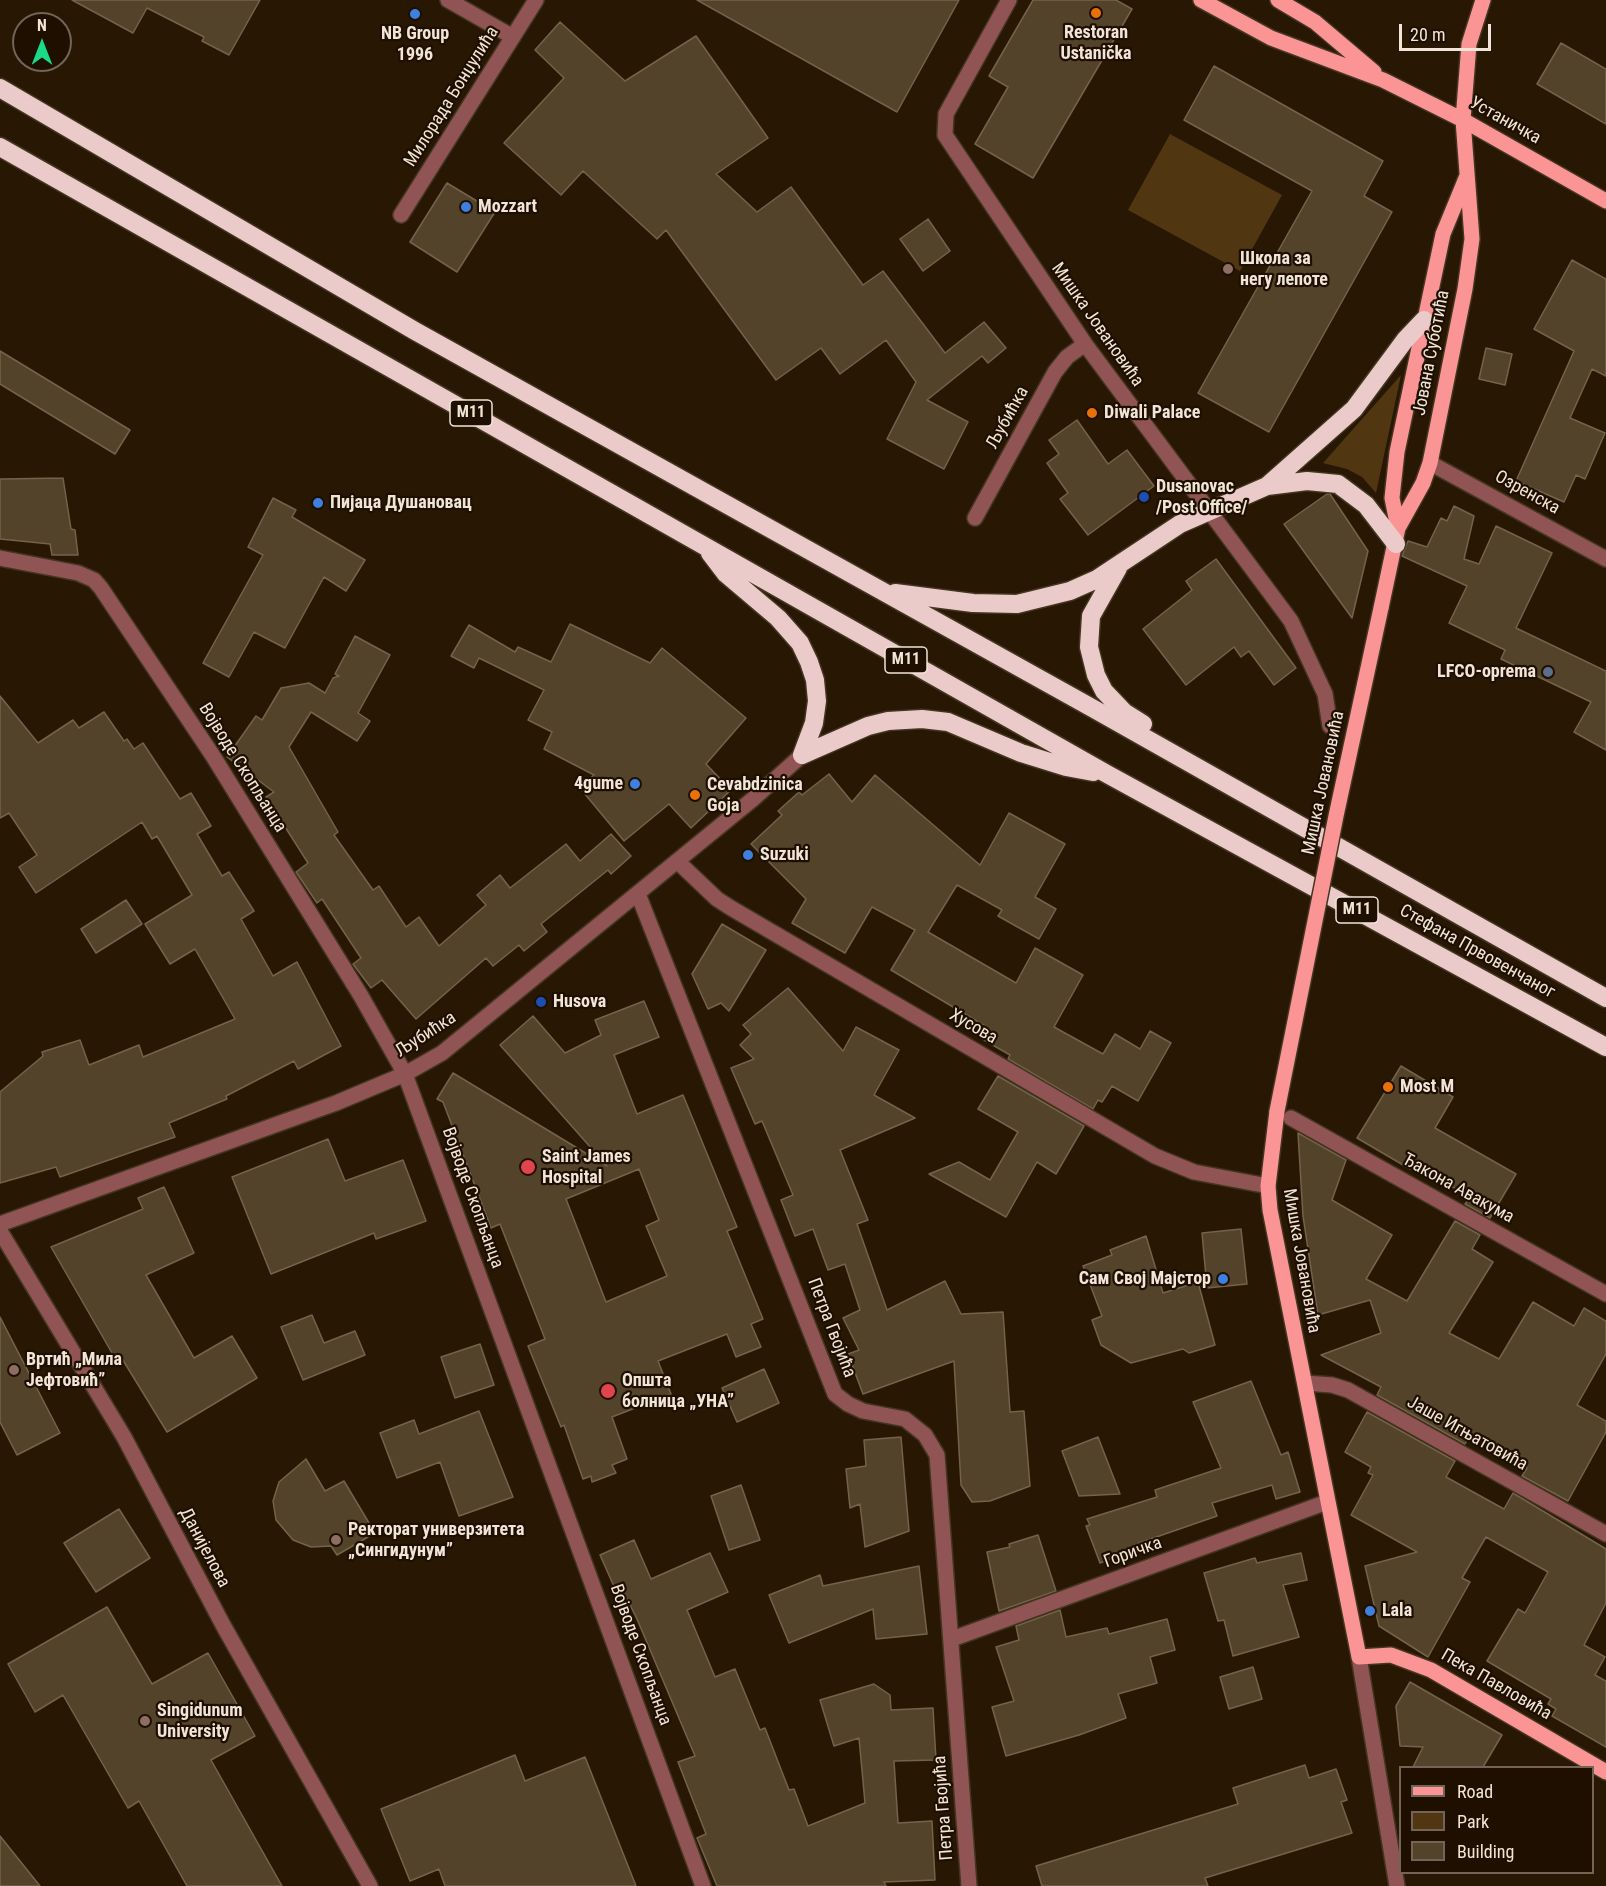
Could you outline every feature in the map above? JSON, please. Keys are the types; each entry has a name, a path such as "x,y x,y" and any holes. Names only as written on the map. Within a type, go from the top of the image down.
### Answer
{"highway":[{"name":"M11","path":"0,88 415,331 1206,773"},
{"name":"M11","path":"0,147 1107,774"},
{"path":"1267,486 1354,409 1405,340 1424,320"},
{"path":"884,592 973,603 1017,603 1070,591 1120,565 1157,538 1208,511 1267,486 1307,481 1338,484 1366,505 1397,536"},
{"path":"705,546 726,574 778,618 800,643 809,662 815,680 817,701 814,723 802,755"},
{"path":"1120,565 1097,601 1088,626 1089,647 1096,675 1104,691 1124,712 1164,738 1206,773"},
{"path":"802,755 868,726 888,721 922,719 948,722 1022,753 1066,767 1107,774"},
{"name":"Стефана Првовенчаног","path":"1206,773 1606,998"},
{"name":"Стефана Првовенчаног","path":"1107,774 1606,1047"}],"main road":[{"name":"Устаничка","path":"1201,0 1271,38 1383,80 1463,120 1606,201"},
{"name":"Устаничка","path":"1278,0 1316,22 1383,80"},
{"name":"Јована Суботића","path":"1397,536 1423,483 1430,463 1472,242 1463,120 1469,44 1483,0"},
{"name":"Јована Суботића","path":"1397,536 1392,498 1393,477 1443,234 1466,177"},
{"name":"Мишка Јовановића","path":"1359,1657 1270,1210 1268,1186 1284,1114 1336,816 1397,536"},
{"name":"Пека Павловића","path":"1359,1657 1391,1655 1431,1670 1606,1772"}],"street":[{"path":"448,0 513,36"},
{"name":"Милорада Бонџулића","path":"401,215 536,0"},
{"name":"Мишка Јовановића","path":"1009,0 946,114 945,135 1085,344 1291,621 1325,694 1330,726"},
{"name":"Љубићка","path":"975,518 1055,372 1067,357 1085,344"},
{"name":"Озренска","path":"1430,463 1606,559"},
{"name":"Војводе Скопљанца","path":"0,558 61,568 94,580 213,756 405,1074 702,1886"},
{"name":"Љубићка","path":"0,1224 325,1107 405,1074 442,1053 638,894 802,755"},
{"name":"Хусова","path":"677,861 717,899 731,908 1155,1156 1194,1172 1268,1186"},
{"name":"Петра Гвојића","path":"638,894 836,1394 855,1408 905,1419 925,1435 937,1455 969,1886"},
{"name":"Ђакона Авакума","path":"1284,1114 1606,1294"},
{"name":"Данијелова","path":"0,1231 124,1437 223,1625 370,1886"},
{"name":"Јаше Игњатовића","path":"1305,1383 1332,1385 1348,1390 1606,1534"},
{"name":"Горичка","path":"952,1639 1327,1502"},
{"name":"Мишка Јовановића","path":"1359,1657 1397,1886"}],"green space":[{"path":"1170,134 1282,195 1240,271 1128,210"},
{"path":"1401,375 1376,493 1362,477 1347,469 1323,463"}],"building":[{"path":"72,0 260,0 229,55 202,41 204,37 147,8 133,33"},
{"path":"697,0 959,0 897,112"},
{"path":"1033,0 1116,0 1132,9 1033,178 975,144 1008,87 989,76"},
{"path":"560,22 625,81 696,36 768,138 716,174 757,212 791,187 863,285 883,271 945,353 984,322 1006,348 988,363 982,356 927,400 968,422 944,469 887,439 916,382 886,340 840,374 821,348 776,380 666,230 657,239 583,171 561,195 504,143 564,78 535,50"},
{"path":"1561,43 1606,69 1606,124 1537,84"},
{"path":"1214,66 1383,161 1364,196 1392,212 1269,432 1198,393 1312,191 1184,120"},
{"path":"447,183 495,212 457,272 410,242"},
{"path":"928,219 950,251 923,271 900,239"},
{"path":"1572,260 1606,279 1606,376 1592,369 1570,418 1605,433 1585,479 1576,475 1564,502 1516,481 1574,351 1534,329"},
{"path":"1486,348 1512,354 1505,385 1479,379"},
{"path":"0,351 130,430 115,454 0,384"},
{"path":"1077,420 1108,464 1127,450 1154,486 1088,535 1060,499 1068,493 1047,463 1059,454 1049,440"},
{"path":"63,478 71,529 75,530 78,555 52,555 50,544 0,539 0,479"},
{"path":"1330,494 1368,551 1352,618 1284,524"},
{"path":"273,498 296,510 292,517 365,560 346,591 324,577 285,648 254,632 229,677 203,663 263,555 248,547"},
{"path":"1454,506 1474,516 1464,559 1479,564 1496,526 1552,553 1516,628 1606,671 1606,750 1574,732 1591,702 1501,659 1505,650 1449,623 1467,586 1402,556 1408,541 1427,547 1441,518 1447,521"},
{"path":"1216,559 1296,668 1274,685 1249,651 1241,657 1234,647 1186,685 1143,629 1192,590 1186,581"},
{"path":"570,624 650,663 662,648 746,718 706,764 731,790 691,828 669,804 624,841 579,787 594,775 544,749 552,732 528,720 544,690 479,658 474,668 451,656 469,625 515,652 518,647 551,662"},
{"path":"355,636 390,655 358,713 370,721 357,741 311,712 289,747 338,832 334,835 373,890 379,886 406,927 419,917 439,946 486,905 477,895 500,875 510,888 566,844 580,861 611,834 631,856 611,874 608,870 541,924 547,932 524,951 519,945 493,966 486,958 416,1019 382,980 371,988 353,964 361,958 322,899 317,903 296,872 308,863 266,797 274,792 227,757 256,716 262,720 281,688 309,683 325,693 333,678 339,676 335,674"},
{"path":"0,696 38,743 73,720 79,728 104,712 124,741 127,739 134,749 143,743 180,799 191,793 211,826 197,834 222,876 229,872 254,911 241,919 273,976 297,962 341,1046 298,1069 294,1061 226,1096 227,1099 169,1123 175,1137 60,1177 56,1167 0,1183 0,1092 43,1056 42,1052 80,1040 89,1065 139,1045 143,1057 235,1019 195,949 170,964 145,924 192,895 157,836 152,839 142,822 36,893 19,867 37,855 9,813 0,818"},
{"path":"829,774 852,802 875,775 980,865 1009,813 1065,844 1035,897 1056,909 1039,939 998,916 1002,910 957,885 928,932 1016,983 1035,948 1083,975 1054,1027 1103,1054 1115,1034 1140,1049 1150,1031 1171,1043 1138,1101 1112,1086 1102,1102 1098,1100 1093,1109 1008,1059 1010,1055 984,1040 990,1029 891,970 915,930 872,907 845,953 792,923 806,899 751,844 782,815 778,811 799,792 802,795"},
{"path":"126,900 142,924 96,953 81,929"},
{"path":"722,924 766,950 729,1011 721,1003 708,1009 692,974"},
{"path":"788,988 843,1051 856,1027 899,1050 874,1095 915,1118 840,1150 868,1220 857,1224 887,1310 945,1281 961,1314 1003,1312 1010,1412 1024,1411 1030,1486 990,1501 972,1502 961,1485 954,1361 863,1394 848,1354 859,1350 843,1318 860,1310 845,1264 828,1270 813,1229 795,1236 781,1200 793,1195 762,1121 755,1124 731,1068 754,1059 740,1045 751,1034 743,1025"},
{"path":"644,1001 659,1037 614,1055 637,1114 683,1095 737,1227 727,1231 763,1319 751,1324 761,1347 736,1357 727,1334 658,1361 671,1394 612,1417 627,1459 612,1465 616,1473 592,1482 591,1476 583,1479 564,1425 561,1427 528,1346 545,1339 500,1224 491,1228 443,1102 437,1099 453,1073 607,1166 500,1045 533,1016 565,1053 601,1035 595,1020","holes":["639,1169 659,1220 646,1226 667,1276 606,1302 566,1199"]},
{"path":"1401,1066 1453,1097 1435,1128 1516,1174 1490,1218 1465,1204 1470,1197 1413,1164 1410,1169 1357,1138"},
{"path":"998,1076 1084,1126 1056,1174 1037,1162 1006,1217 929,1174 959,1162 990,1180 1018,1132 978,1109"},
{"path":"1298,1133 1346,1160 1332,1200 1392,1235 1366,1279 1407,1301 1455,1221 1480,1235 1472,1249 1493,1262 1449,1333 1499,1359 1533,1302 1574,1326 1584,1308 1606,1321 1606,1354 1577,1405 1606,1421 1606,1432 1568,1501 1522,1476 1527,1468 1469,1437 1465,1444 1377,1395 1381,1387 1321,1355 1381,1333 1370,1300 1318,1315 1303,1216"},
{"path":"328,1139 345,1181 403,1160 426,1221 376,1239 374,1233 271,1274 232,1177"},
{"path":"164,1187 194,1253 146,1275 194,1358 232,1336 257,1378 167,1432 121,1357 116,1360 51,1247 143,1209 138,1198"},
{"path":"1241,1229 1247,1284 1207,1288 1202,1233"},
{"path":"1146,1236 1163,1293 1198,1282 1215,1345 1189,1353 1183,1349 1131,1363 1101,1345 1092,1320 1102,1316 1083,1266 1112,1255 1110,1250"},
{"path":"312,1315 324,1343 355,1331 365,1355 303,1380 281,1327"},
{"name":"Вртић „Мила Јефтовић”","path":"0,1317 60,1433 17,1455 0,1422"},
{"path":"480,1344 494,1385 455,1398 441,1357"},
{"path":"764,1369 779,1403 737,1422 722,1388"},
{"path":"1251,1381 1281,1455 1288,1452 1300,1492 1276,1499 1272,1485 1212,1503 1217,1516 1139,1543 1141,1548 1100,1563 1086,1526 1090,1525 1087,1519 1157,1497 1155,1490 1221,1468 1193,1402"},
{"path":"479,1411 513,1497 459,1516 440,1462 397,1478 380,1433 414,1420 419,1434"},
{"path":"1367,1412 1455,1461 1446,1477 1504,1509 1513,1493 1606,1549 1606,1603 1584,1645 1605,1657 1595,1675 1606,1681 1606,1747 1552,1716 1556,1709 1548,1704 1551,1699 1487,1661 1518,1609 1525,1613 1548,1572 1486,1537 1462,1578 1470,1582 1428,1657 1379,1626 1365,1566 1417,1552 1351,1515 1373,1475 1368,1473 1371,1467 1345,1452"},
{"path":"901,1437 909,1531 865,1547 860,1504 850,1508 846,1469 866,1466 864,1440"},
{"path":"1098,1437 1120,1494 1079,1496 1062,1451"},
{"path":"306,1459 325,1491 344,1481 375,1533 337,1555 331,1546 311,1547 293,1540 276,1520 273,1501 279,1482"},
{"path":"741,1485 760,1540 729,1550 711,1496"},
{"path":"119,1509 150,1558 96,1592 64,1543"},
{"path":"1038,1535 1056,1591 999,1611 987,1552 1010,1547 1009,1544"},
{"path":"634,1540 651,1579 710,1553 728,1592 687,1610 715,1677 735,1669 760,1730 765,1728 789,1790 794,1789 808,1826 865,1803 859,1738 834,1746 820,1700 874,1684 890,1695 891,1710 933,1708 936,1760 894,1761 898,1823 932,1821 935,1880 884,1882 886,1886 717,1886 697,1838 706,1834 678,1762 695,1756 637,1619 622,1589 616,1591 600,1555"},
{"path":"1301,1553 1307,1580 1283,1585 1299,1637 1233,1656 1224,1620 1218,1621 1204,1573 1255,1558 1257,1563"},
{"path":"919,1566 927,1634 876,1639 873,1609 789,1643 769,1595 820,1575 823,1586"},
{"path":"107,1607 152,1684 208,1653 255,1736 211,1760 282,1886 187,1886 139,1801 128,1808 63,1695 35,1712 8,1664"},
{"path":"1060,1610 1066,1637 1107,1628 1109,1634 1167,1619 1175,1650 1150,1657 1157,1683 1118,1694 1126,1718 1079,1735 1006,1756 992,1707 1014,1701 996,1647 1019,1640 1016,1626"},
{"path":"1253,1667 1262,1699 1229,1709 1220,1677"},
{"path":"1410,1682 1502,1735 1484,1766 1414,1766 1423,1747 1400,1746 1396,1706"},
{"path":"515,1755 525,1781 585,1757 636,1886 445,1886 439,1869 410,1881 381,1809"},
{"path":"1305,1765 1309,1778 1336,1769 1347,1800 1341,1802 1352,1833 1205,1878 1208,1886 1042,1886 1036,1866 1238,1804 1233,1788"},
{"path":"0,1836 40,1886 0,1886"}],"place":[{"name":"Restoran Ustanička","path":"1096,13"},
{"name":"NB Group 1996","path":"415,14"},
{"name":"Mozzart","path":"466,207"},
{"name":"Школа за негу лепоте","path":"1228,269"},
{"name":"Diwali Palace","path":"1092,413"},
{"name":"Dusanovac /Post Office/","path":"1144,497"},
{"name":"Пијаца Душановац","path":"318,503"},
{"name":"LFCO-oprema","path":"1548,672"},
{"name":"4gume","path":"635,784"},
{"name":"Cevabdzinica Goja","path":"695,795"},
{"name":"Suzuki","path":"748,855"},
{"name":"Husova","path":"541,1002"},
{"name":"Most M","path":"1388,1087"},
{"name":"Saint James Hospital","path":"528,1167"},
{"name":"Сам Свој Мајстор","path":"1223,1279"},
{"name":"Вртић „Мила Јефтовић”","path":"14,1370"},
{"name":"Општа болница „УНА”","path":"608,1391"},
{"name":"Ректорат универзитета „Сингидунум”","path":"336,1540"},
{"name":"Lala","path":"1370,1611"},
{"name":"Singidunum University","path":"145,1721"}]}
